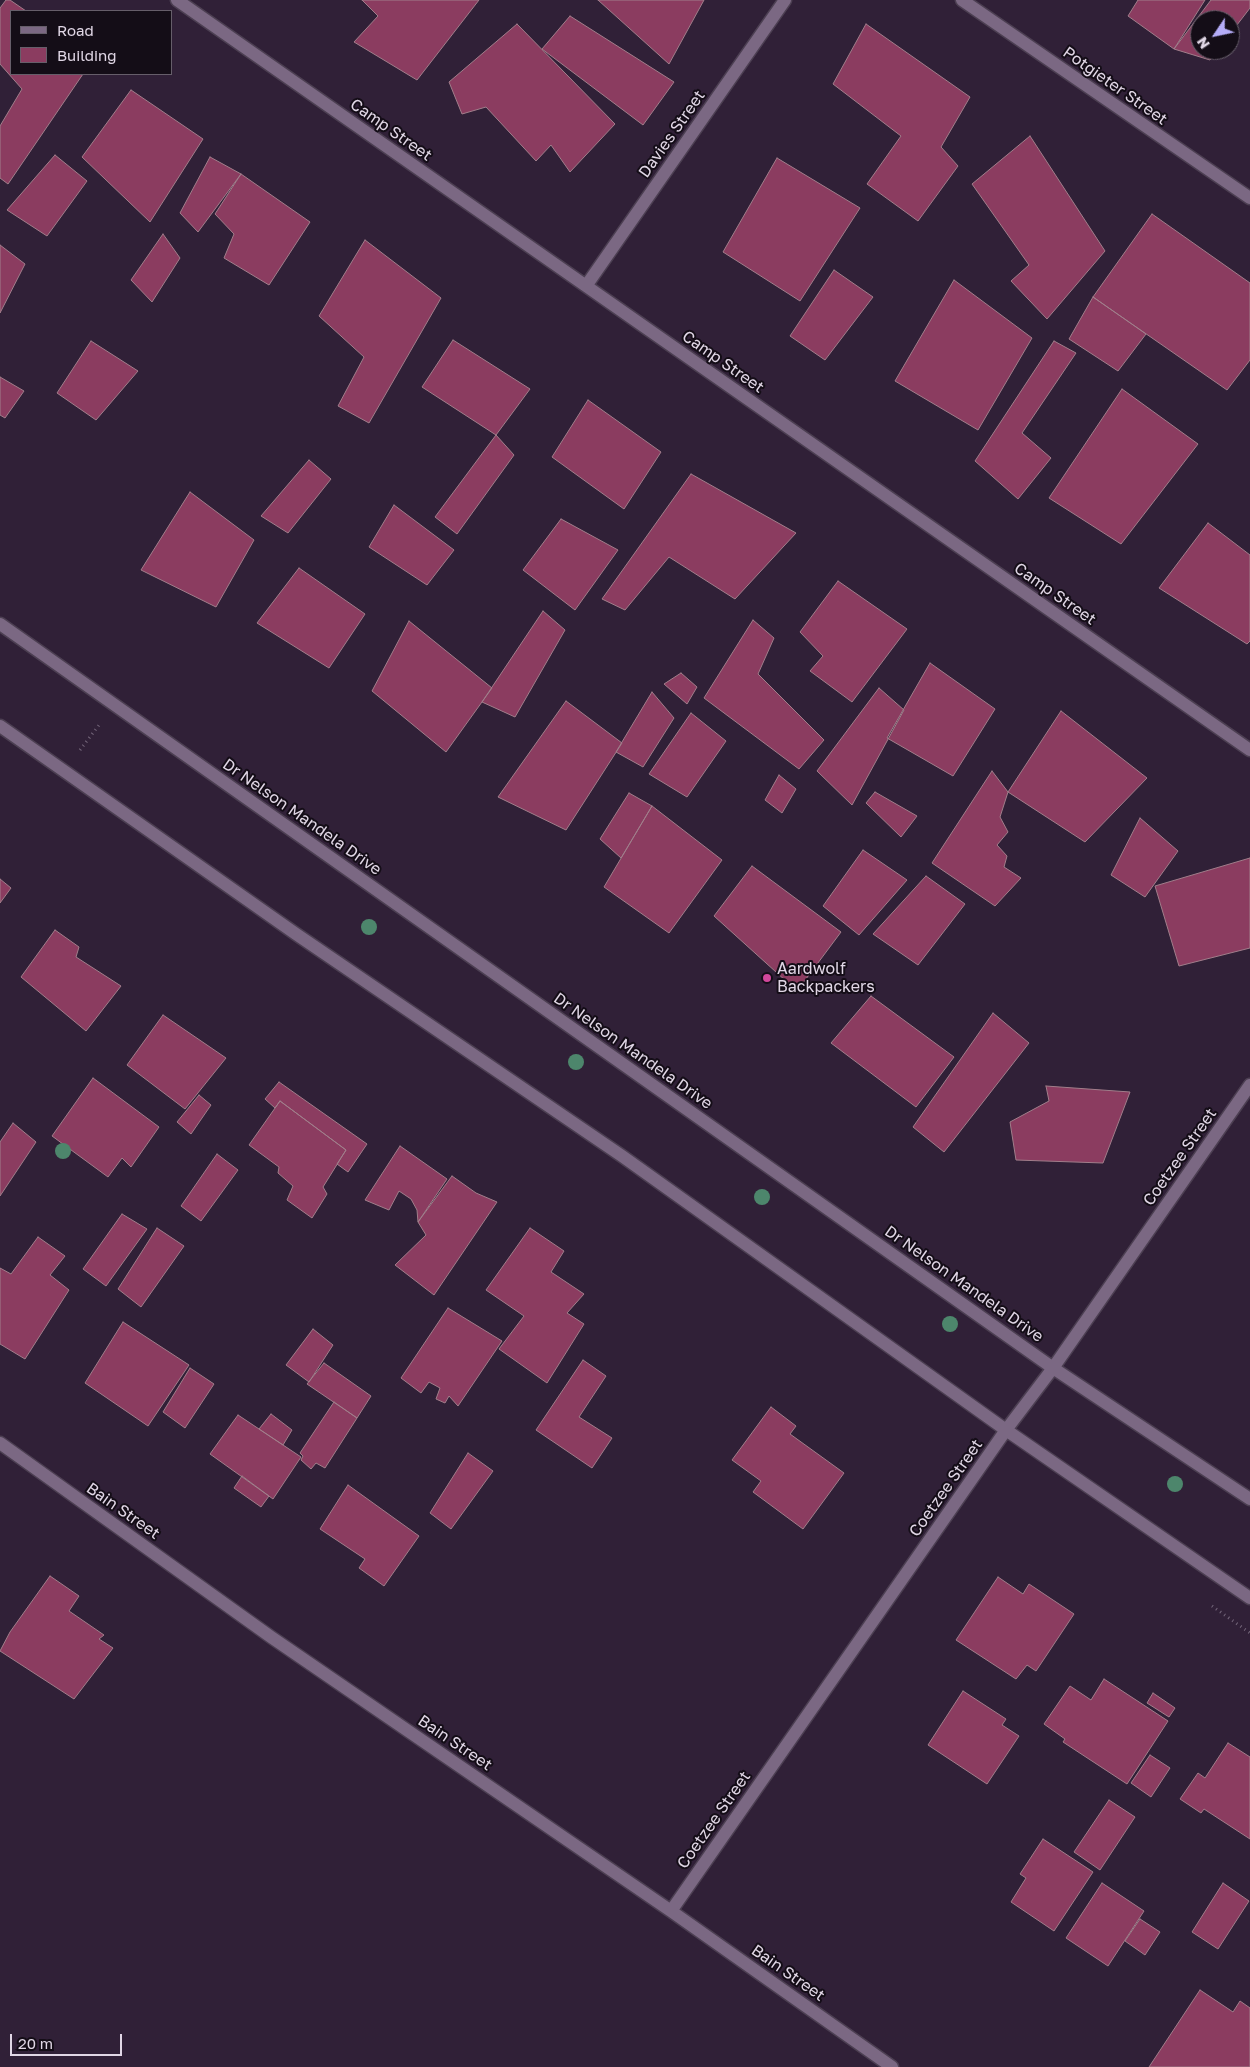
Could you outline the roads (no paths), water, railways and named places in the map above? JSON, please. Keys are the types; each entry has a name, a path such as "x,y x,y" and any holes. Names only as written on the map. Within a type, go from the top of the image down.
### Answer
{"street":[{"name":"Camp Street","path":"177,0 1250,750"},
{"name":"Davies Street","path":"586,286 785,0"},
{"name":"Potgieter Street","path":"962,0 1250,198"},
{"name":"Dr Nelson Mandela Drive","path":"0,624 1053,1368 1250,1499"},
{"path":"0,726 304,940 622,1156 1006,1430 1250,1598"},
{"name":"Coetzee Street","path":"671,1911 1006,1430 1053,1368 1250,1085"},
{"name":"Bain Street","path":"0,1443 271,1637 671,1911 892,2067"}],"place":[{"name":"Aardwolf Backpackers","path":"767,978"}]}
